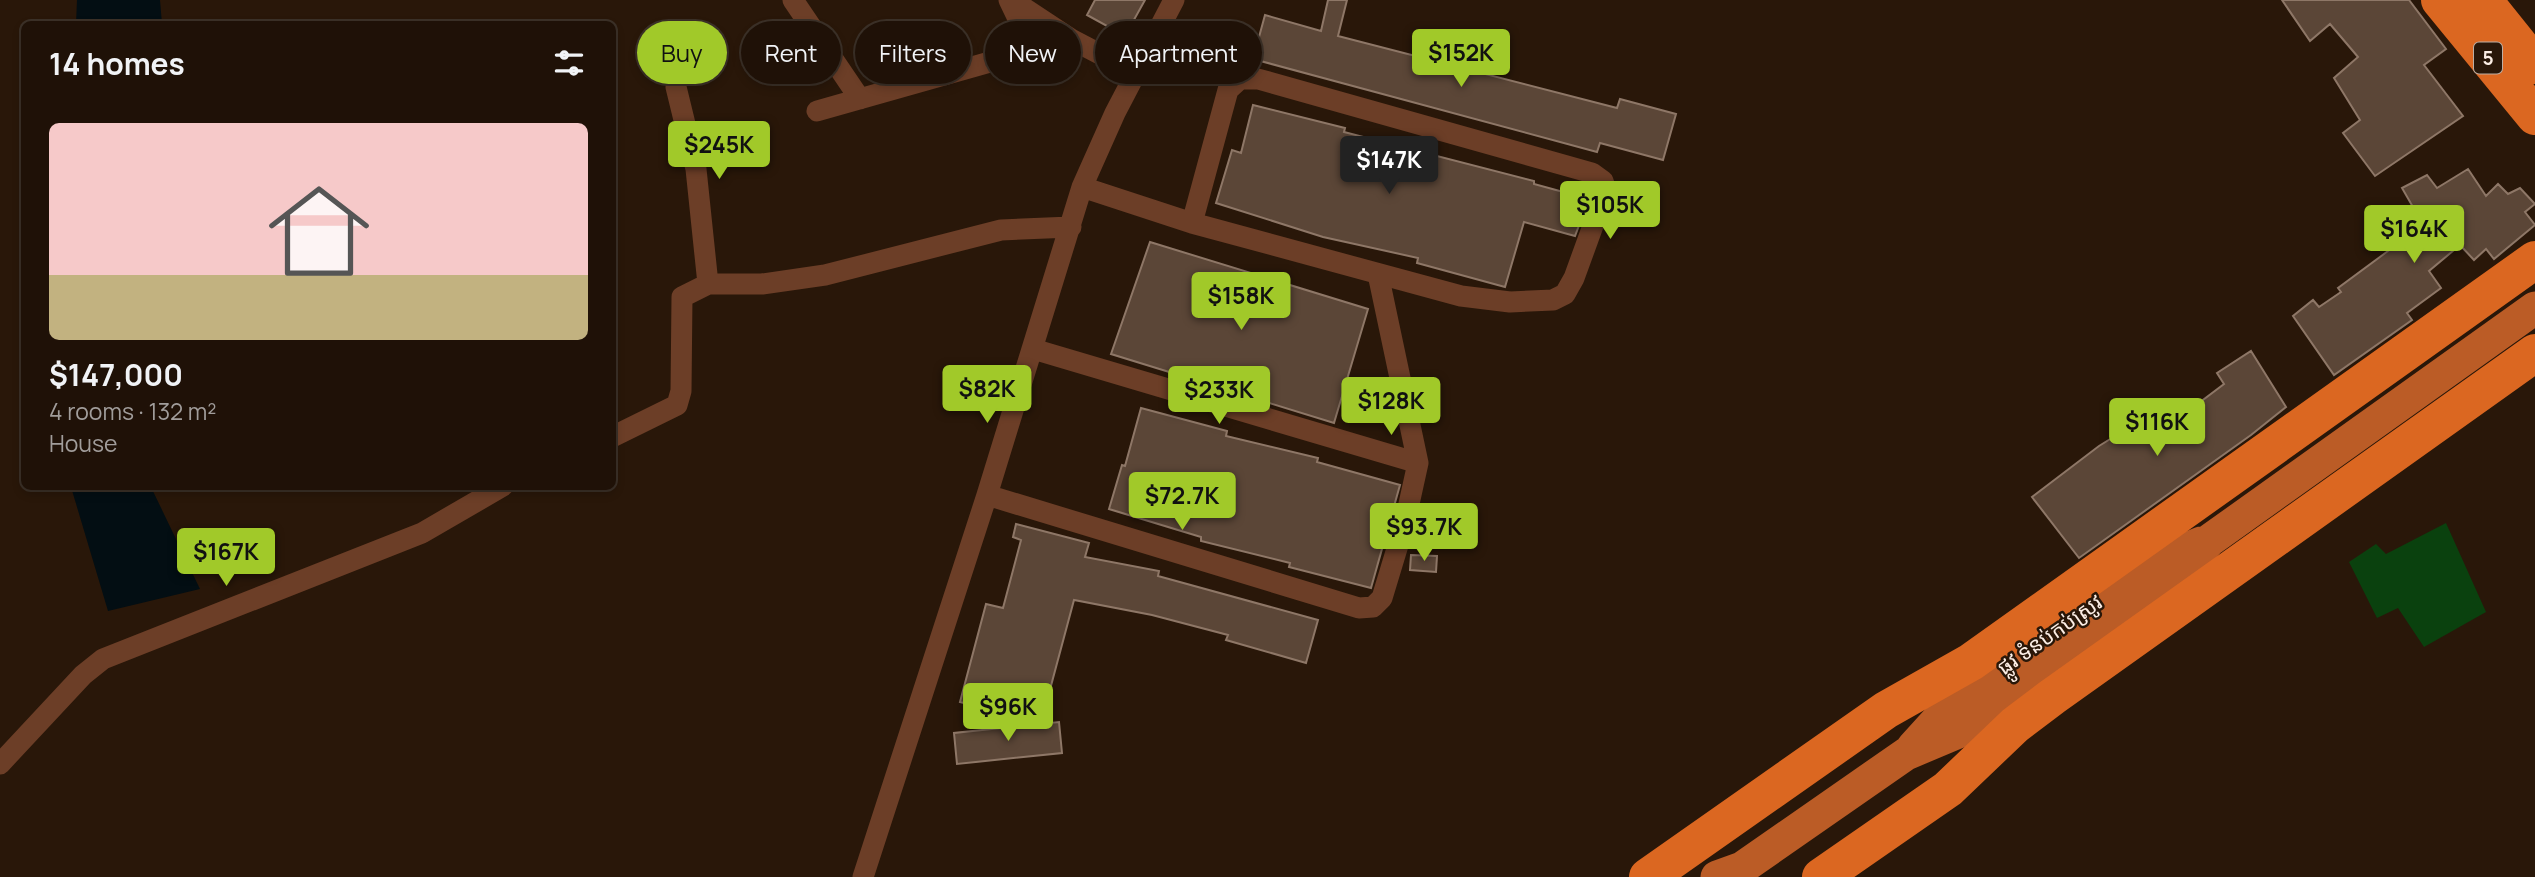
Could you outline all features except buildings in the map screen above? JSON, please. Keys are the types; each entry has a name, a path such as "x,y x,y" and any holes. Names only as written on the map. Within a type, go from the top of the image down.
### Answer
{"highway":[{"name":"5","path":"2441,0 2535,116"},
{"name":"5","path":"2483,0 2535,65"},
{"path":"1648,877 1886,710 1973,661 2535,260"},
{"path":"1821,877 1948,789 2015,724 2535,353"}],"main road":[{"name":"ផ្លូវ ទំនប់កប់ស្រូវ","path":"1731,874 1906,754 1952,704 2150,564 2210,540 2535,308"}],"street":[{"path":"793,0 860,99"},
{"path":"1011,0 1043,21"},
{"path":"1011,0 1020,21"},
{"path":"1163,21 1174,0"},
{"path":"817,111 985,63"},
{"path":"1082,187 1192,223 1378,274 1461,296 1510,302 1553,300 1565,294 1574,278 1606,190 1604,181 1592,173 1258,79 1240,79 1228,90 1192,223"},
{"path":"863,877 987,495 1082,187 1131,84"},
{"path":"676,86 696,169 708,284"},
{"path":"616,435 677,405 681,391 682,297 708,284 762,284 825,275 1001,230 1071,227"},
{"path":"987,495 1359,608 1373,607 1382,598 1405,522 1418,463 1378,274"},
{"path":"1033,349 1418,463"},
{"path":"0,764 83,675 103,659 422,533 496,490"}],"green space":[{"path":"2446,523 2486,612 2424,647 2398,608 2377,618 2349,562 2376,544 2386,554"}],"shaded area":[{"path":"77,0 160,0 162,21 76,21"},
{"path":"72,490 152,490 200,589 108,611"}]}
